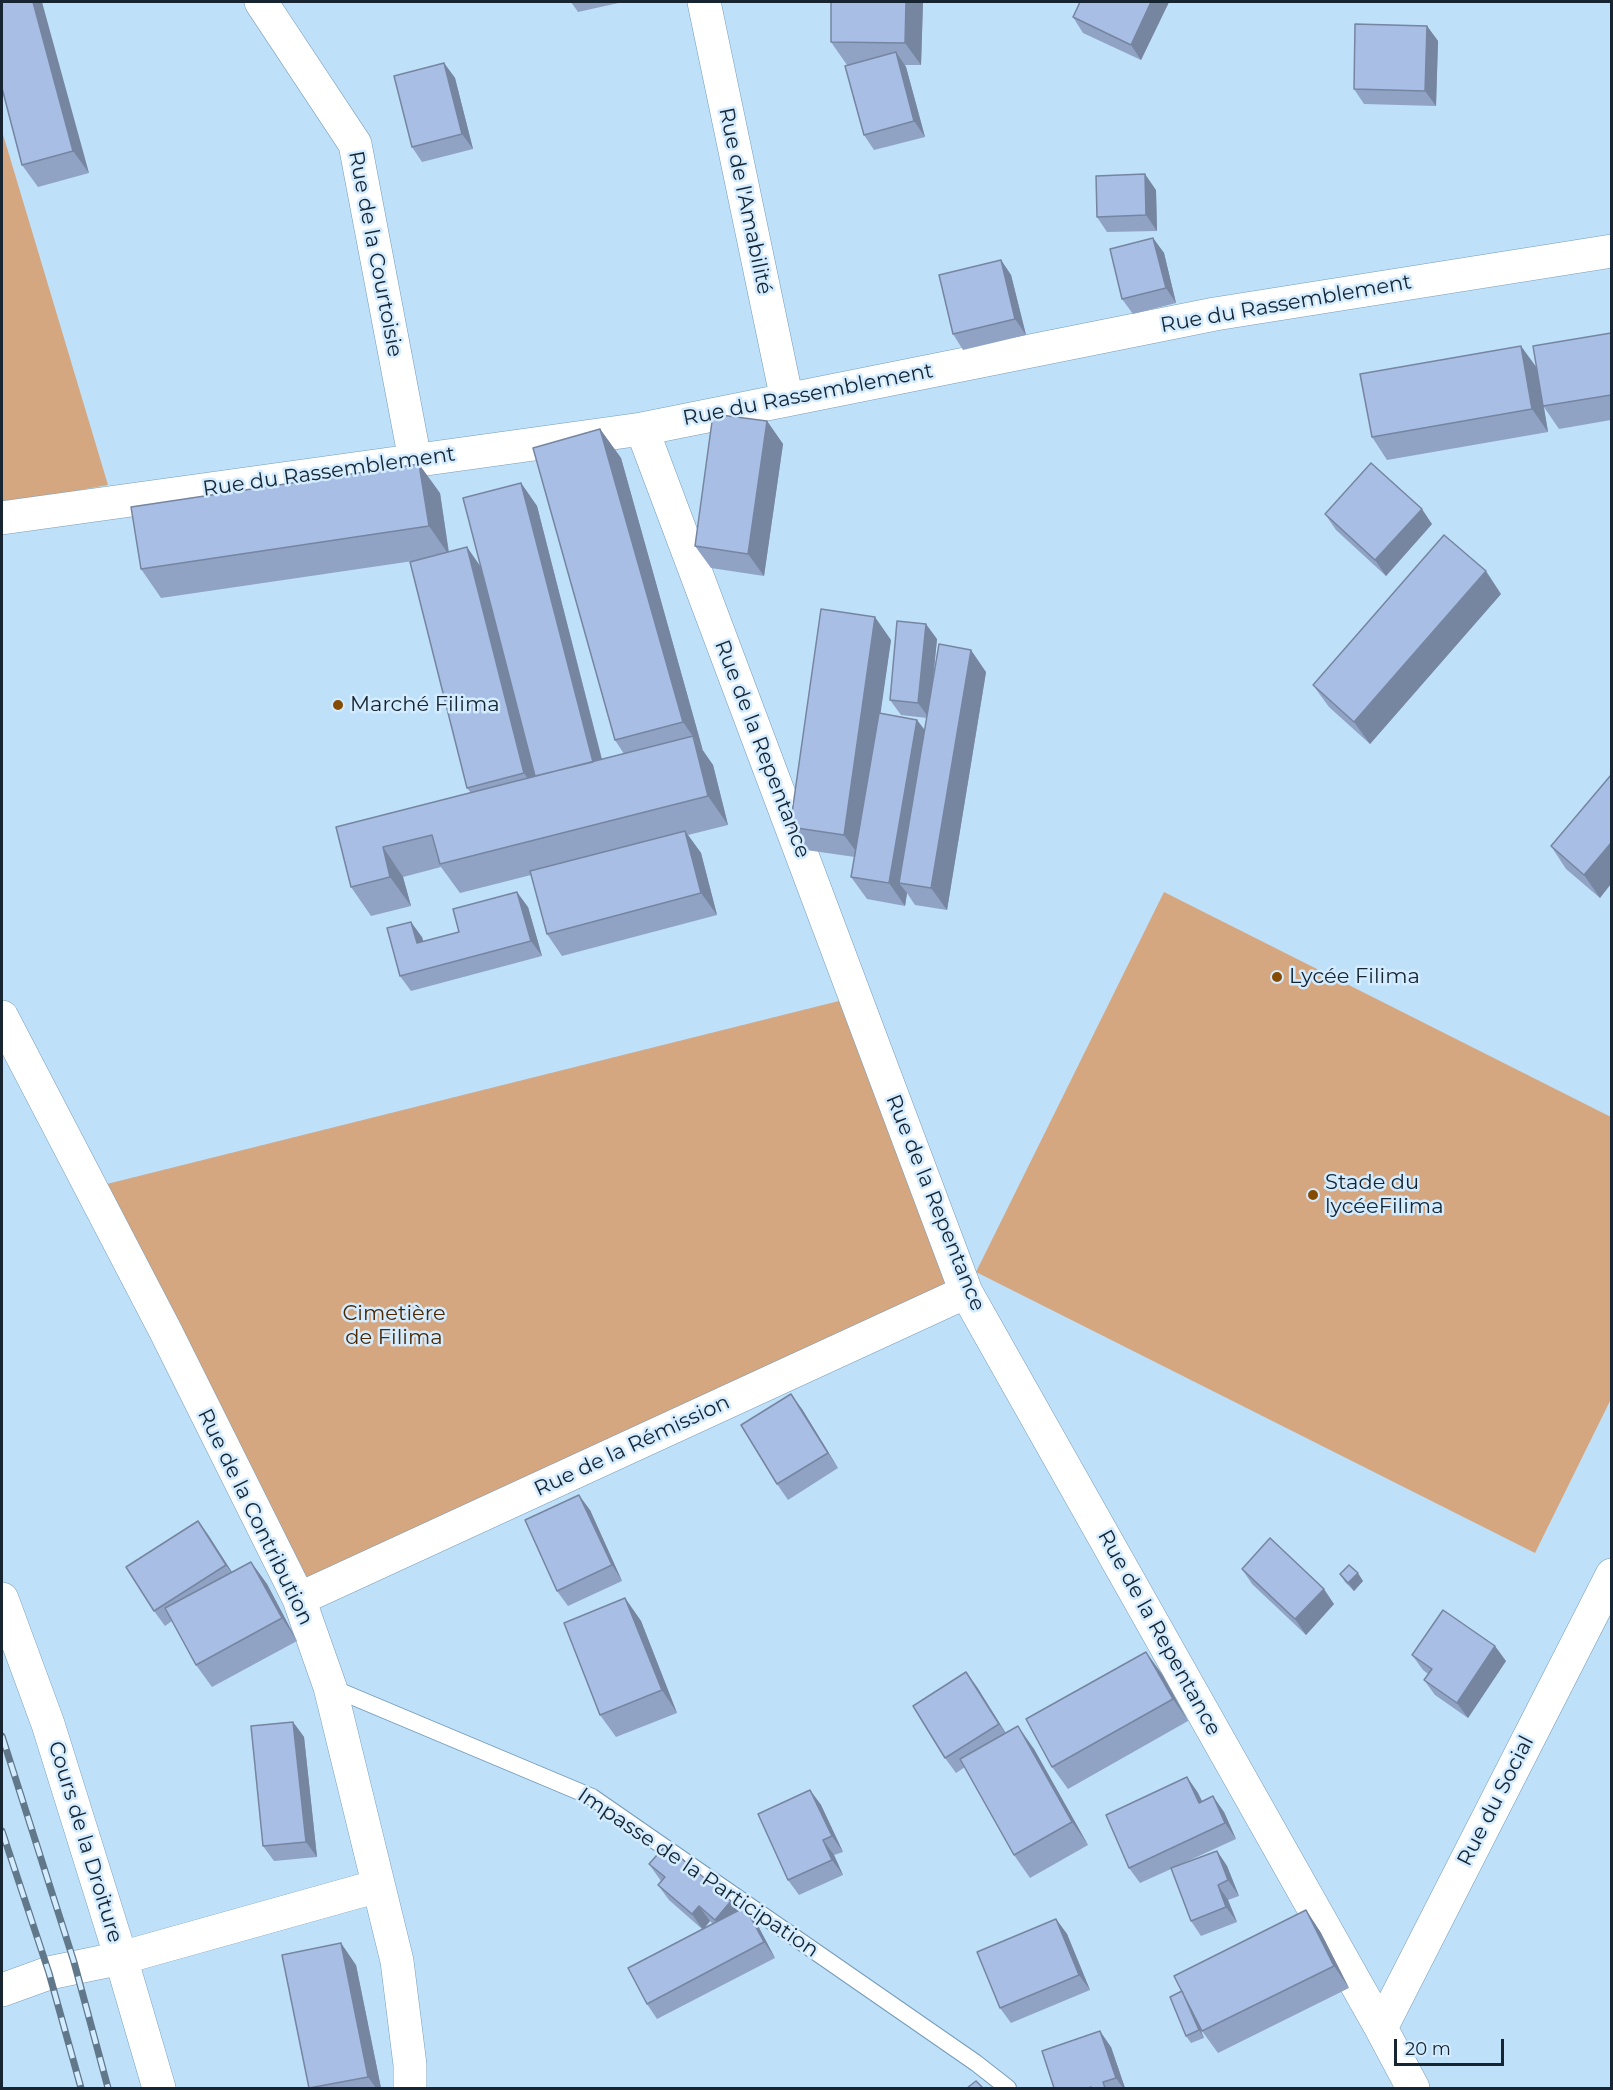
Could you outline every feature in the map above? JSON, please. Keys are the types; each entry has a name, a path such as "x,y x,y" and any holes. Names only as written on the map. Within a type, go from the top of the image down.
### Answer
{"street":[{"name":"Rue de la Courtoisie","path":"261,2 355,144 414,460"},
{"name":"Rue de l'Amabilité","path":"704,2 787,400"},
{"name":"Rue du Rassemblement","path":"2,518 642,429 1215,314 1611,251"},
{"name":"Rue de la Repentance","path":"642,429 966,1292 1413,2088"},
{"name":"Rue de la Contribution","path":"2,1017 165,1330 298,1599 330,1688 397,1961 410,2065 410,2088"},
{"name":"Rue de la Rémission","path":"298,1599 966,1292"},
{"name":"Rue du Social","path":"1381,2028 1611,1575"},
{"name":"Cours de la Droiture","path":"2,1599 48,1724 159,2088"},
{"path":"2,1990 49,1973 121,1958 378,1886"}],"lane":[{"name":"Impasse de la Participation","path":"330,1688 592,1797 976,2063 1008,2088"}],"green space":[{"path":"2,131 108,485 2,504"},
{"name":"Stade du lycéeFilima","path":"1164,892 1611,1117 1611,1399 1535,1553 976,1272"},
{"name":"Cimetière de Filima","path":"855,997 966,1292 299,1599 91,1188"}],"building":[{"path":"2,2 33,2 73,151 22,165 2,88"},
{"path":"831,2 906,2 905,43 831,42"},
{"path":"1080,2 1151,2 1131,45 1073,17"},
{"path":"1355,24 1427,26 1425,91 1354,89"},
{"path":"896,52 914,121 864,135 845,66"},
{"path":"444,63 462,134 412,147 394,76"},
{"path":"1145,174 1146,215 1097,217 1096,176"},
{"path":"1153,238 1166,288 1122,299 1110,249"},
{"path":"1001,260 1015,319 953,334 939,275"},
{"path":"1611,333 1611,395 1543,406 1533,346"},
{"path":"1521,346 1532,409 1372,437 1360,374"},
{"path":"713,414 767,421 748,554 695,546"},
{"path":"600,429 683,722 615,740 533,448"},
{"path":"1371,463 1422,509 1375,560 1325,514"},
{"path":"419,464 429,526 141,569 131,507"},
{"path":"521,483 593,762 535,776 463,498"},
{"path":"1444,535 1486,571 1354,722 1313,685"},
{"path":"467,547 524,773 467,788 410,562"},
{"path":"821,609 875,617 844,835 790,827"},
{"path":"897,621 926,624 918,703 890,700"},
{"path":"939,644 971,650 931,888 899,883"},
{"path":"879,713 917,720 889,883 851,877"},
{"path":"693,736 708,796 440,864 432,835 383,847 390,877 351,887 336,827"},
{"path":"1611,775 1611,843 1584,875 1551,846"},
{"path":"685,831 701,893 547,934 530,871"},
{"path":"517,892 531,941 400,976 387,928 411,922 417,943 459,932 453,909"},
{"path":"791,1394 828,1453 777,1484 741,1425"},
{"path":"579,1495 612,1565 557,1591 525,1520"},
{"path":"198,1521 226,1565 154,1611 126,1567"},
{"path":"1270,1538 1324,1589 1295,1619 1242,1569"},
{"path":"251,1562 282,1618 196,1665 165,1608"},
{"path":"1349,1565 1358,1573 1348,1583 1340,1574"},
{"path":"625,1598 662,1690 600,1715 564,1623"},
{"path":"1443,1610 1495,1646 1457,1703 1424,1680 1432,1669 1412,1655"},
{"path":"1146,1652 1173,1699 1052,1767 1026,1719"},
{"path":"966,1672 999,1724 945,1758 913,1706"},
{"path":"293,1722 306,1842 263,1846 251,1726"},
{"path":"1018,1726 1072,1822 1014,1855 960,1759"},
{"path":"1187,1777 1199,1803 1213,1796 1225,1823 1129,1868 1106,1815"},
{"path":"810,1790 832,1836 823,1840 832,1860 788,1880 758,1814"},
{"path":"666,1845 731,1901 715,1920 699,1906 692,1914 658,1885 665,1877 649,1864"},
{"path":"1217,1851 1228,1880 1218,1885 1226,1907 1191,1921 1171,1868"},
{"path":"745,1907 764,1942 647,2004 628,1968"},
{"path":"1306,1910 1334,1966 1202,2031 1174,1976"},
{"path":"1056,1919 1079,1975 1000,2008 977,1952"},
{"path":"341,1943 368,2077 309,2088 282,1955"},
{"path":"1182,1991 1199,2030 1186,2036 1170,1997"},
{"path":"1100,2031 1116,2078 1103,2082 1105,2088 1054,2088 1042,2051"},
{"path":"976,2081 983,2088 967,2088"}],"railway":[{"path":"2,1736 74,1962 108,2088"},
{"path":"2,1831 49,1973 81,2088"}],"place":[{"name":"Marché Filima","path":"338,705"},
{"name":"Lycée Filima","path":"1277,977"},
{"name":"Stade du lycéeFilima","path":"1313,1195"}]}
